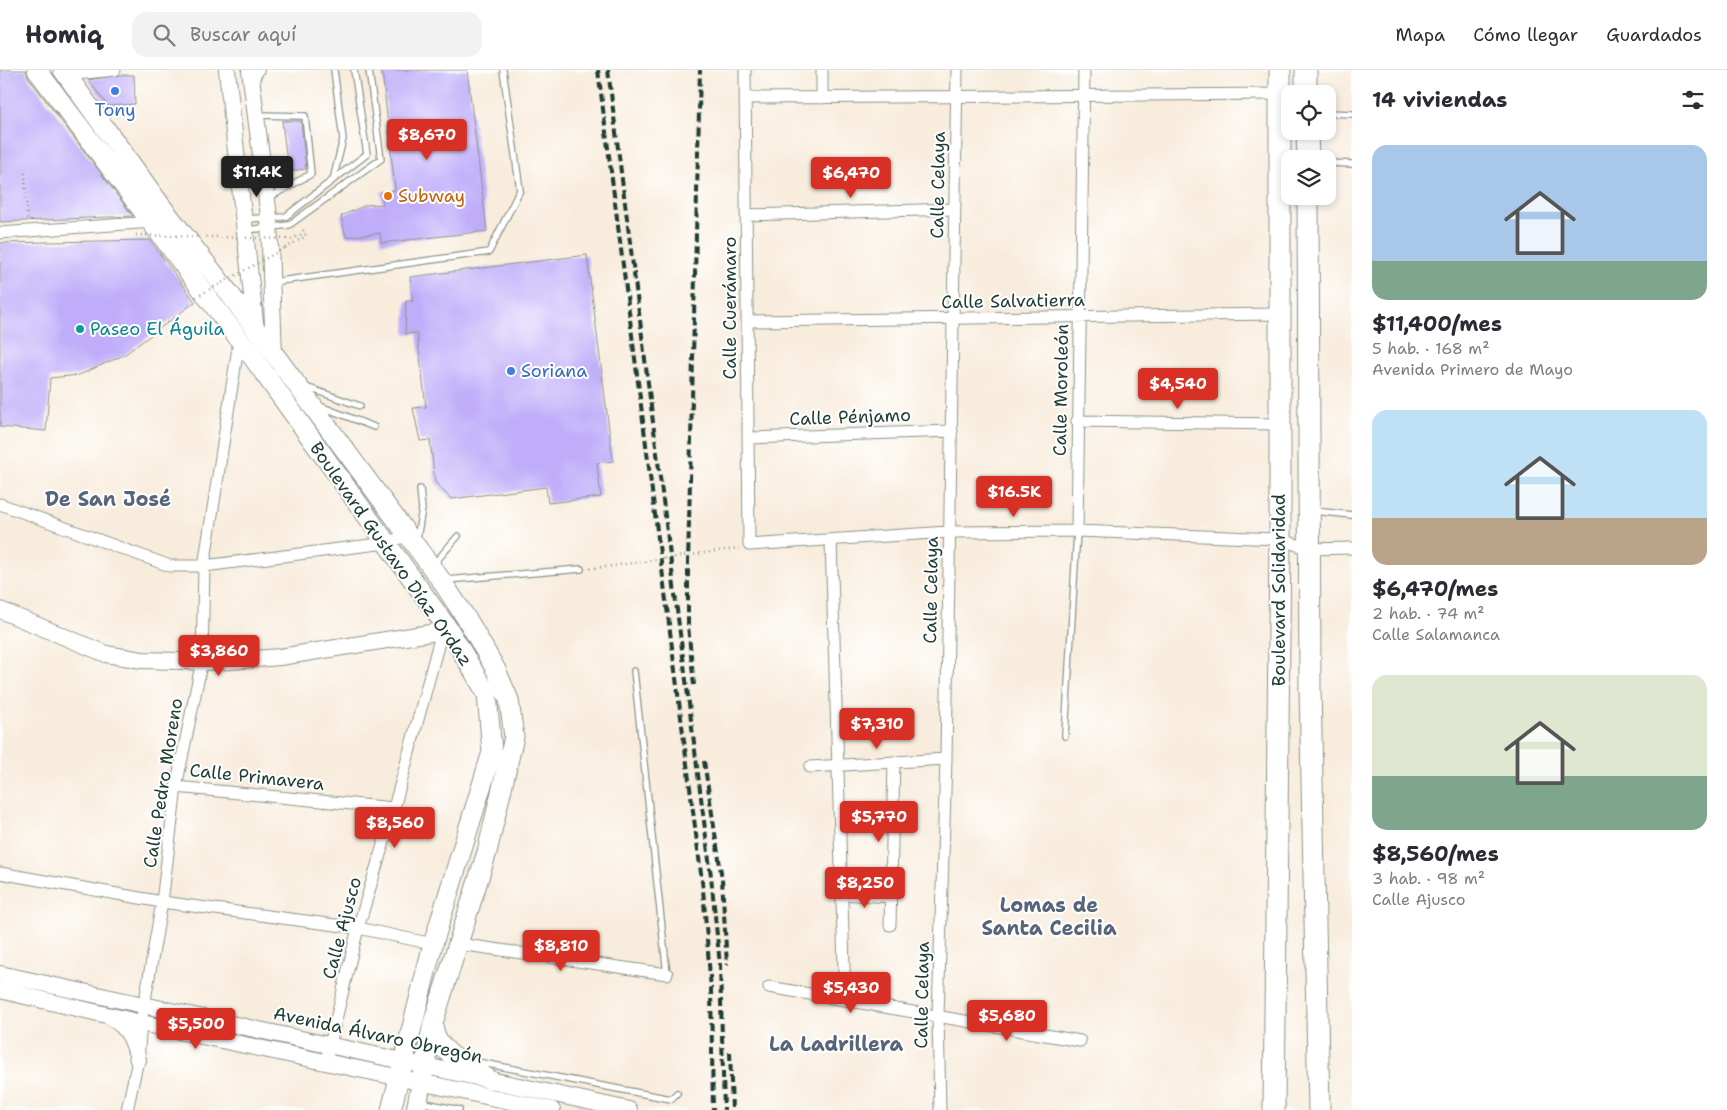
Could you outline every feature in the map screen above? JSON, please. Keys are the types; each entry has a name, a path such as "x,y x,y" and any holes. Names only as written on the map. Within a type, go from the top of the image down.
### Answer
{"highway":[{"name":"Boulevard Solidaridad","path":"1280,70 1281,94"},
{"path":"1306,70 1306,85"},
{"name":"Boulevard Solidaridad","path":"1274,1110 1280,539 1280,314 1284,205"},
{"name":"Boulevard Solidaridad","path":"1308,205 1309,549 1319,1110"}],"main road":[{"name":"Boulevard Gustavo Díaz Ordaz","path":"37,70 254,359 386,543 487,694 492,752 434,944 391,1110"},
{"name":"Boulevard Gustavo Díaz Ordaz","path":"65,73 436,573 470,624 496,670 509,700 514,737 487,852 433,1023 417,1106"},
{"path":"433,1023 433,1028 440,1042 455,1057 489,1079"}],"street":[{"path":"65,73 115,70"},
{"path":"226,70 256,330 254,359"},
{"path":"250,70 251,91 269,223 274,355"},
{"name":"Calle Cuerámaro","path":"744,70 749,438 744,547"},
{"path":"822,70 822,98"},
{"name":"Calle Celaya","path":"940,1110 938,1016 946,759 956,70"},
{"name":"Calle Moroleón","path":"1077,531 1077,421 1084,70"},
{"path":"745,98 956,98 1281,94"},
{"path":"747,215 955,209"},
{"path":"0,233 153,222"},
{"name":"Calle Salvatierra","path":"748,321 953,320 1280,314"},
{"name":"Calle Pedro Moreno","path":"127,1110 138,1060 144,1005 162,902 176,787 202,661 204,566 239,341"},
{"path":"1077,421 1279,424"},
{"name":"Calle Pénjamo","path":"749,438 952,431"},
{"path":"0,504 170,566 204,566 412,540"},
{"path":"744,547 949,532 1077,531 1280,539 1309,549 1352,548"},
{"path":"831,540 845,1000"},
{"path":"0,610 106,654 142,660 202,661 280,656 446,631"},
{"name":"Calle Ajusco","path":"328,1054 358,928 446,631"},
{"path":"810,767 946,759"},
{"path":"890,925 894,762"},
{"name":"Calle Primavera","path":"176,787 394,808"},
{"path":"0,873 162,902 358,928 434,944"},
{"path":"841,894 891,897"},
{"path":"459,944 667,974"},
{"name":"Avenida Álvaro Obregón","path":"0,974 144,1005 328,1054"},
{"path":"769,986 1080,1042"},
{"name":"Avenida Álvaro Obregón","path":"0,990 142,1023 328,1054 401,1069 552,1110"},
{"path":"108,1016 119,1022 132,1038 138,1060"},
{"name":"Avenida Álvaro Obregón","path":"423,1074 489,1079 629,1110"}],"lane":[{"path":"251,91 261,70"},
{"path":"333,180 342,140 334,70"},
{"path":"244,225 269,223 285,217 367,154 354,70"},
{"path":"244,225 269,223 289,225 381,159 369,70"},
{"path":"272,282 488,252 520,190 503,70"},
{"path":"1336,113 1352,114"},
{"path":"255,115 305,116 310,174 266,199"},
{"path":"1336,163 1352,164"},
{"path":"295,383 360,406"},
{"path":"309,402 374,427"},
{"path":"412,540 422,509 420,489"},
{"path":"1309,510 1352,515"},
{"path":"1065,736 1077,531"},
{"path":"436,573 458,536"},
{"path":"436,573 580,569"},
{"path":"634,671 667,974"},
{"path":"455,1057 670,1099 677,1092"},
{"path":"417,1106 459,1110"}],"path":[{"path":"25,173 27,232"},
{"path":"136,235 291,239 306,234 285,248 196,297"},
{"path":"580,569 744,547"}],"building":[{"path":"0,70 26,70 28,77 133,216 0,222"},
{"path":"382,70 467,70 487,231 381,243 380,233 346,237 341,216 366,205 383,204 381,192 395,190"},
{"name":"Tony","path":"120,75 134,75 135,104 108,106 88,80"},
{"path":"282,121 301,121 306,169 288,171"},
{"name":"Paseo El Águila","path":"150,240 195,302 124,355 79,375 50,378 46,431 0,427 0,243"},
{"name":"Soriana","path":"587,255 613,461 597,463 601,497 548,503 546,487 451,499 435,482 430,440 420,441 413,408 426,407 417,333 405,334 406,301 413,301 410,277"}],"railway":[{"path":"598,70 703,889 711,989 713,1110"},
{"path":"608,70 711,876 720,965 724,1110"},
{"path":"694,685 688,626 688,563 700,70"},
{"path":"704,761 722,879 727,965"},
{"path":"730,1052 732,1110"}],"place":[{"name":"Tony","path":"115,91"},
{"name":"Subway","path":"388,196"},
{"name":"Paseo El Águila","path":"80,329"},
{"name":"Soriana","path":"511,371"}],"district":[{"name":"De San José","path":"108,499"},
{"name":"Lomas de Santa Cecilia","path":"1049,916"},
{"name":"La Ladrillera","path":"836,1044"}]}
